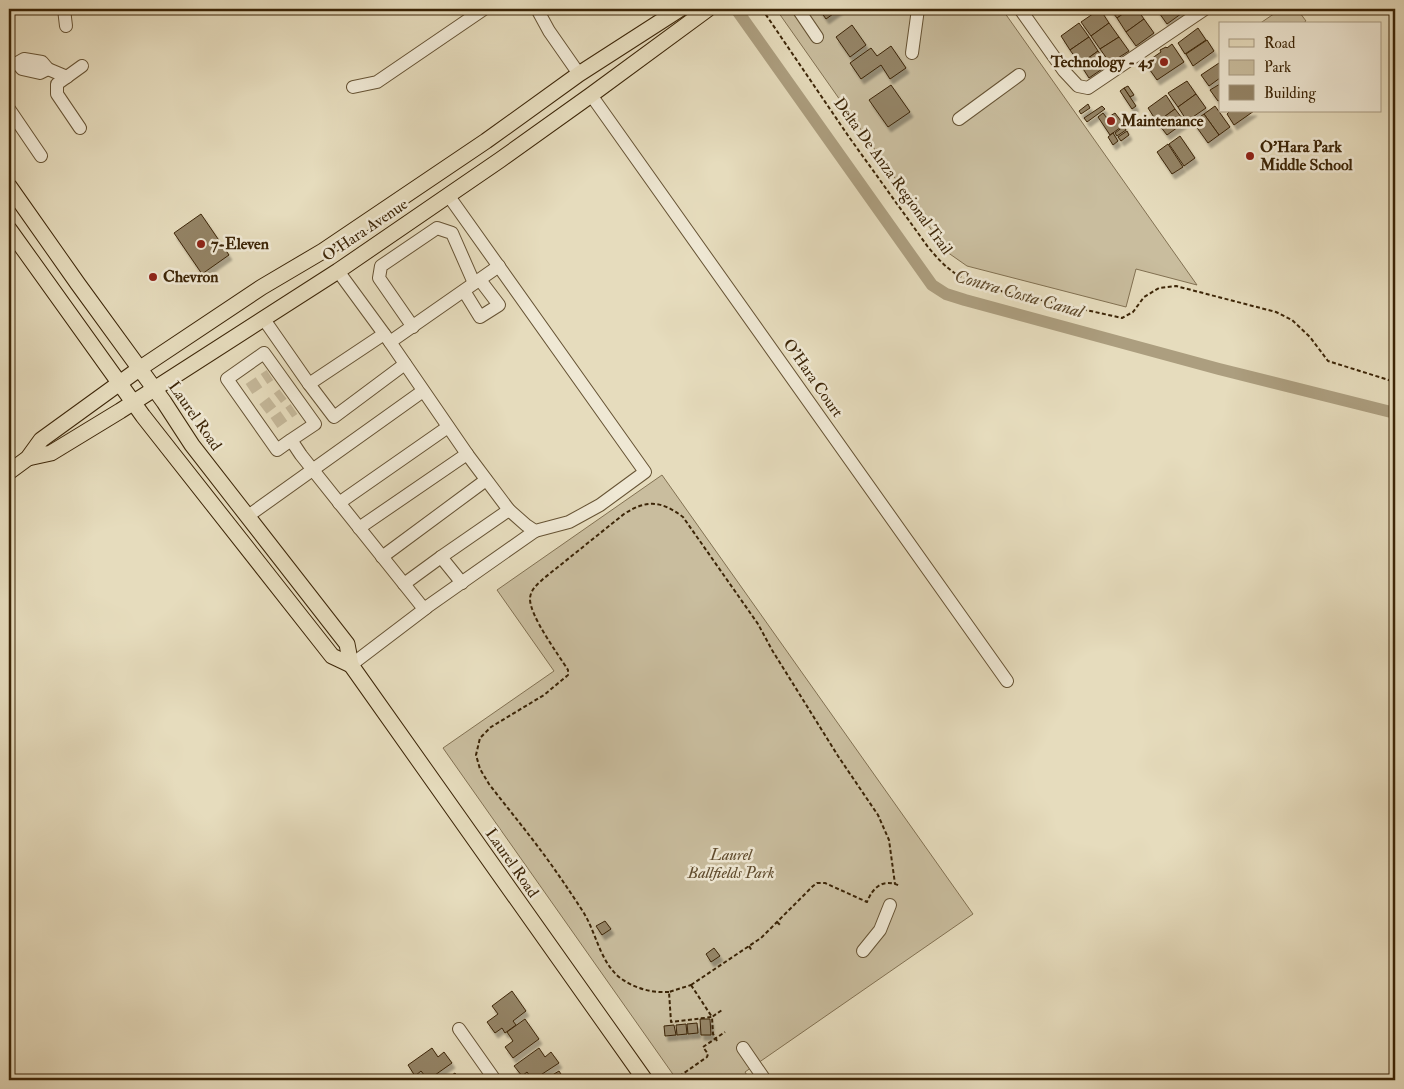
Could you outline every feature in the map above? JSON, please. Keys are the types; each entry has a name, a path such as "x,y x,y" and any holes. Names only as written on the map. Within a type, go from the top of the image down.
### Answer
{"main road":[{"name":"O'Hara Avenue","path":"9,472 28,458 41,440 139,369 262,287 323,251 470,152 579,74 680,9"},
{"name":"O'Hara Avenue","path":"28,458 51,452 154,389 338,271 591,95 708,9"},
{"name":"Laurel Road","path":"9,186 192,445 347,644 351,666 645,1080"},
{"name":"Laurel Road","path":"9,229 133,402 332,656 351,666"}],"street":[{"path":"64,9 66,26"},
{"path":"353,87 378,82 484,9"},
{"path":"537,9 579,74"},
{"path":"798,9 817,37"},
{"path":"912,53 918,9"},
{"path":"1020,9 1064,71 1078,86 1088,88 1205,9"},
{"path":"13,64 24,59 42,62 48,68 67,77"},
{"path":"80,128 56,94 57,84 82,66"},
{"path":"959,119 1019,75"},
{"name":"O'Hara Court","path":"591,95 1007,681"},
{"path":"9,109 41,156"},
{"path":"351,666 426,608 535,531 569,522 600,505 646,472 448,195"},
{"path":"412,326 379,278 381,266 437,228 452,233 473,285"},
{"path":"287,391 412,326 499,266"},
{"path":"338,271 486,480 509,510 526,526 535,531"},
{"path":"263,318 334,417 405,364"},
{"path":"264,353 273,372 287,391 315,424 277,450 269,427 244,393 227,379 264,353"},
{"path":"248,516 423,391"},
{"path":"339,503 448,427"},
{"path":"291,440 382,557 424,609 426,608"},
{"path":"359,528 467,454"},
{"path":"382,557 486,480"},
{"path":"404,584 509,510"},
{"path":"441,557 462,583"},
{"path":"863,951 880,930 890,905"},
{"path":"459,1029 495,1080"},
{"path":"742,1048 766,1080"}],"path":[{"name":"Delta De Anza Regional Trail","path":"762,9 849,137 922,239 940,261 954,273 987,288 1122,318 1133,312 1144,297 1158,288 1176,286 1276,312 1292,320 1310,337 1328,362 1395,382"},
{"path":"895,884 889,840 878,815 838,756 758,624 683,517 672,508 647,503 636,506 557,567 533,589 530,599 533,614 568,670 568,675 544,695 491,727 480,738 476,755 480,770 489,784 553,866 584,912 601,950 618,976 643,990 658,992 669,992 691,985 767,933 817,883 826,883 867,902 870,894 882,884 900,886"},
{"path":"804,895 808,899"},
{"path":"777,922 781,926"},
{"path":"749,946 752,951"},
{"path":"691,985 712,1017 713,1034 716,1040"},
{"path":"669,992 671,1022 712,1017 722,1010"},
{"path":"674,1080 707,1057 708,1054 703,1047 716,1040 725,1032"}],"green space":[{"path":"776,9 1002,9 1197,285 1136,269 1126,307 967,266 947,252"},
{"path":"1281,9 1297,9 1306,21 1305,22 1262,22"},
{"name":"Laurel Ballfields Park","path":"662,475 973,914 745,1072 750,1080 677,1080 443,748 554,671 497,590"}],"building":[{"path":"819,9 840,9 826,19"},
{"path":"1100,9 1109,23 1091,36 1081,22"},
{"path":"1110,9 1130,9 1117,18"},
{"path":"1130,9 1137,9 1144,19 1126,32 1117,18"},
{"path":"1183,9 1185,11 1167,24 1157,10"},
{"path":"1144,19 1154,33 1136,46 1126,32"},
{"path":"1079,23 1089,37 1070,50 1061,36"},
{"path":"1109,23 1119,37 1100,49 1091,36"},
{"path":"852,25 866,45 850,57 836,37"},
{"path":"1198,28 1206,40 1185,54 1178,43"},
{"path":"1089,37 1098,51 1080,64 1070,50"},
{"path":"1119,37 1129,51 1110,63 1100,49"},
{"path":"1207,40 1214,51 1193,66 1186,54"},
{"name":"Technology - 45","path":"1172,44 1184,62 1157,80 1145,63 1161,52 1160,50"},
{"path":"891,46 906,68 890,79 881,65 861,79 850,63 871,48 877,56"},
{"path":"1098,51 1108,65 1089,78 1080,64"},
{"path":"1219,63 1219,79 1209,86 1201,75"},
{"path":"1187,81 1196,94 1178,107 1168,93"},
{"path":"891,85 910,112 888,127 869,100"},
{"path":"1219,85 1219,100 1218,101 1210,90"},
{"path":"1128,86 1134,95 1130,97 1124,88"},
{"path":"1124,88 1136,106 1132,109 1120,91"},
{"path":"1196,94 1206,108 1187,121 1178,107"},
{"path":"1166,95 1175,109 1157,122 1148,108"},
{"path":"1088,104 1090,108 1081,114 1079,111"},
{"path":"1102,106 1105,109 1087,122 1084,118"},
{"path":"1215,106 1230,127 1219,135 1204,114"},
{"path":"1175,109 1185,122 1167,135 1157,122"},
{"path":"1229,112 1253,112 1234,125 1227,114"},
{"name":"Maintenance","path":"1103,113 1107,118 1115,113 1124,125 1110,135 1098,117"},
{"path":"1204,114 1219,135 1208,143 1193,122"},
{"path":"1124,126 1126,130 1117,136 1115,133"},
{"path":"1127,131 1129,135 1121,141 1118,137"},
{"path":"1113,133 1118,141 1113,145 1108,137"},
{"path":"1180,136 1195,158 1184,166 1169,144"},
{"path":"1168,144 1183,167 1172,174 1157,152"},
{"name":"7-Eleven","path":"201,214 229,255 202,274 174,233"},
{"path":"605,921 611,929 602,935 596,926"},
{"path":"714,948 720,956 711,962 706,954"},
{"path":"512,991 526,1011 513,1021 516,1025 505,1033 502,1028 495,1033 487,1022 498,1014 492,1006"},
{"path":"525,1019 539,1039 513,1058 505,1047 513,1041 507,1032"},
{"path":"700,1019 710,1019 711,1035 701,1035"},
{"path":"697,1023 698,1033 688,1034 687,1024"},
{"path":"686,1024 687,1034 677,1035 676,1025"},
{"path":"674,1025 676,1035 665,1036 664,1026"},
{"path":"432,1048 438,1057 444,1052 452,1063 428,1080 421,1071 415,1076 408,1065"},
{"path":"539,1048 545,1057 551,1052 559,1063 533,1080 527,1072 522,1076 514,1066"},
{"path":"559,1071 565,1080 544,1080"},
{"path":"455,1073 460,1080 444,1080"}],"waterway":[{"name":"Contra Costa Canal","path":"736,9 932,285 946,294 1219,369 1395,413"}],"tunnel":[{"path":"249,389 270,375"},
{"path":"263,409 283,394"},
{"path":"274,423 294,409"}],"place":[{"name":"Technology - 45","path":"1164,62"},
{"name":"Maintenance","path":"1111,121"},
{"name":"O'Hara Park Middle School","path":"1250,156"},
{"name":"7-Eleven","path":"201,244"},
{"name":"Chevron","path":"153,277"}]}
